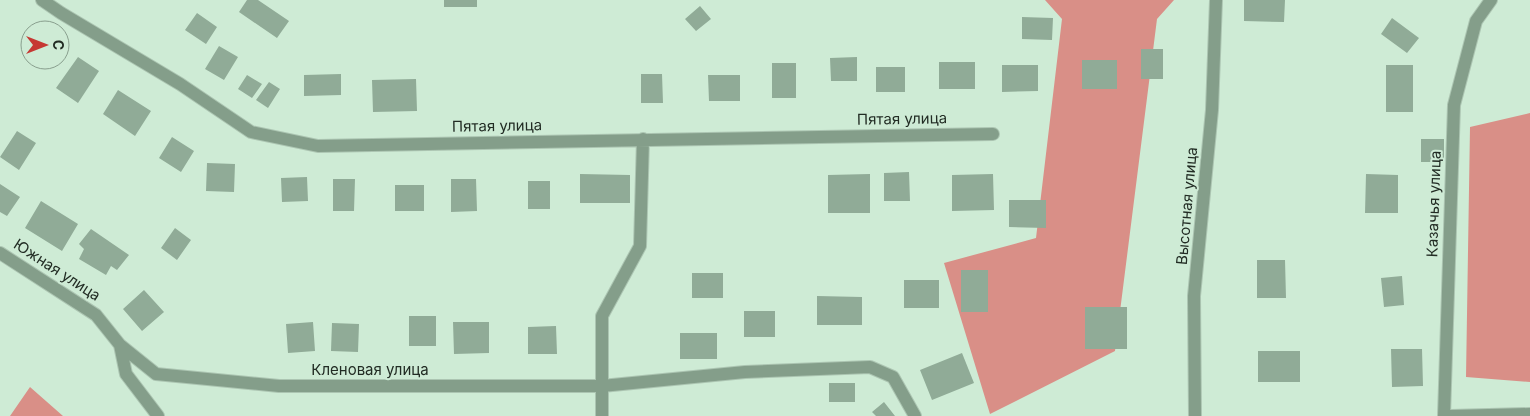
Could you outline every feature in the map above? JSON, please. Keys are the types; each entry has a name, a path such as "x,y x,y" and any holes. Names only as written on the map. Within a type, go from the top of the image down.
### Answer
{"street":[{"name":"Пятая улица","path":"42,0 180,84 252,132 318,146 993,134"},
{"name":"Высотная улица","path":"1195,416 1194,296 1212,110 1216,0"},
{"name":"Казачья улица","path":"1444,416 1454,105 1476,21 1491,0"},
{"path":"602,416 602,316 640,246 643,139"},
{"name":"Южная улица","path":"0,253 96,315 120,345 126,374 158,416"},
{"name":"Кленовая улица","path":"120,345 156,374 279,386 602,386 745,372 870,367 893,378 915,416"},
{"path":"1451,416 1530,414"}],"shaded area":[{"path":"1045,0 1174,0 1157,19 1115,351 990,414 944,263 1036,238 1062,19"},
{"path":"1530,113 1530,382 1466,377 1470,127"},
{"path":"30,387 63,416 10,416"}],"building":[{"path":"247,0 258,0 289,21 277,38 239,12"},
{"path":"444,0 477,0 477,7 444,7"},
{"path":"1244,0 1285,0 1284,22 1244,21"},
{"path":"700,6 711,19 696,31 685,19"},
{"path":"197,13 217,27 206,44 185,30"},
{"path":"1022,17 1053,18 1052,40 1022,39"},
{"path":"1392,18 1419,38 1407,53 1381,34"},
{"path":"219,46 238,57 224,80 205,69"},
{"path":"1141,49 1163,49 1163,79 1141,79"},
{"path":"78,57 99,71 78,103 56,88"},
{"path":"857,57 857,81 831,81 830,58"},
{"path":"1082,60 1117,60 1117,89 1082,89"},
{"path":"939,62 975,62 975,89 939,89"},
{"path":"772,63 796,63 796,98 772,98"},
{"path":"1002,65 1038,65 1038,91 1002,92"},
{"path":"1386,65 1413,65 1413,112 1386,112"},
{"path":"876,67 905,67 905,92 876,92"},
{"path":"341,74 341,95 304,96 304,75"},
{"path":"641,74 662,74 663,103 641,103"},
{"path":"247,75 262,84 252,98 238,89"},
{"path":"708,75 740,75 740,101 709,101"},
{"path":"416,79 417,111 373,112 372,80"},
{"path":"269,82 280,89 268,108 256,100"},
{"path":"118,90 151,111 135,136 103,114"},
{"path":"17,131 36,143 19,170 0,157"},
{"path":"172,137 194,151 181,172 159,158"},
{"path":"1421,139 1444,139 1444,162 1421,162"},
{"path":"207,163 235,164 234,192 206,191"},
{"path":"909,172 910,201 884,201 884,173"},
{"path":"580,174 630,175 630,203 580,203"},
{"path":"870,174 870,213 828,213 828,175"},
{"path":"993,174 994,210 952,211 952,175"},
{"path":"1366,174 1398,175 1398,213 1365,213"},
{"path":"307,177 308,201 282,202 281,178"},
{"path":"333,179 355,179 354,211 333,211"},
{"path":"451,179 476,179 477,211 451,212"},
{"path":"528,181 550,181 550,209 528,209"},
{"path":"0,184 20,197 7,216 0,212"},
{"path":"395,185 424,185 424,211 395,211"},
{"path":"1009,200 1046,200 1046,228 1009,227"},
{"path":"41,201 78,224 62,251 25,228"},
{"path":"175,228 191,240 177,260 161,248"},
{"path":"91,229 129,255 117,270 111,266 106,275 79,259 84,249 79,244"},
{"path":"1257,260 1285,260 1286,298 1257,298"},
{"path":"961,270 988,270 988,312 961,312"},
{"path":"692,273 723,273 723,298 692,298"},
{"path":"1402,276 1404,305 1384,307 1381,278"},
{"path":"904,280 939,280 939,308 904,308"},
{"path":"144,290 164,312 142,331 123,309"},
{"path":"817,296 862,297 862,325 817,325"},
{"path":"1085,307 1127,307 1127,349 1085,349"},
{"path":"744,311 775,311 775,337 744,337"},
{"path":"409,316 436,316 436,346 409,346"},
{"path":"313,322 315,351 288,353 286,324"},
{"path":"453,322 489,322 489,353 454,354"},
{"path":"332,323 359,324 358,352 331,351"},
{"path":"556,326 557,354 528,354 528,327"},
{"path":"680,333 717,333 717,359 680,359"},
{"path":"1391,349 1422,349 1423,386 1392,387"},
{"path":"1258,351 1300,351 1300,382 1258,382"},
{"path":"962,353 974,383 932,400 920,370"},
{"path":"829,383 855,383 855,402 829,402"},
{"path":"884,402 895,416 876,416 872,412"}]}
